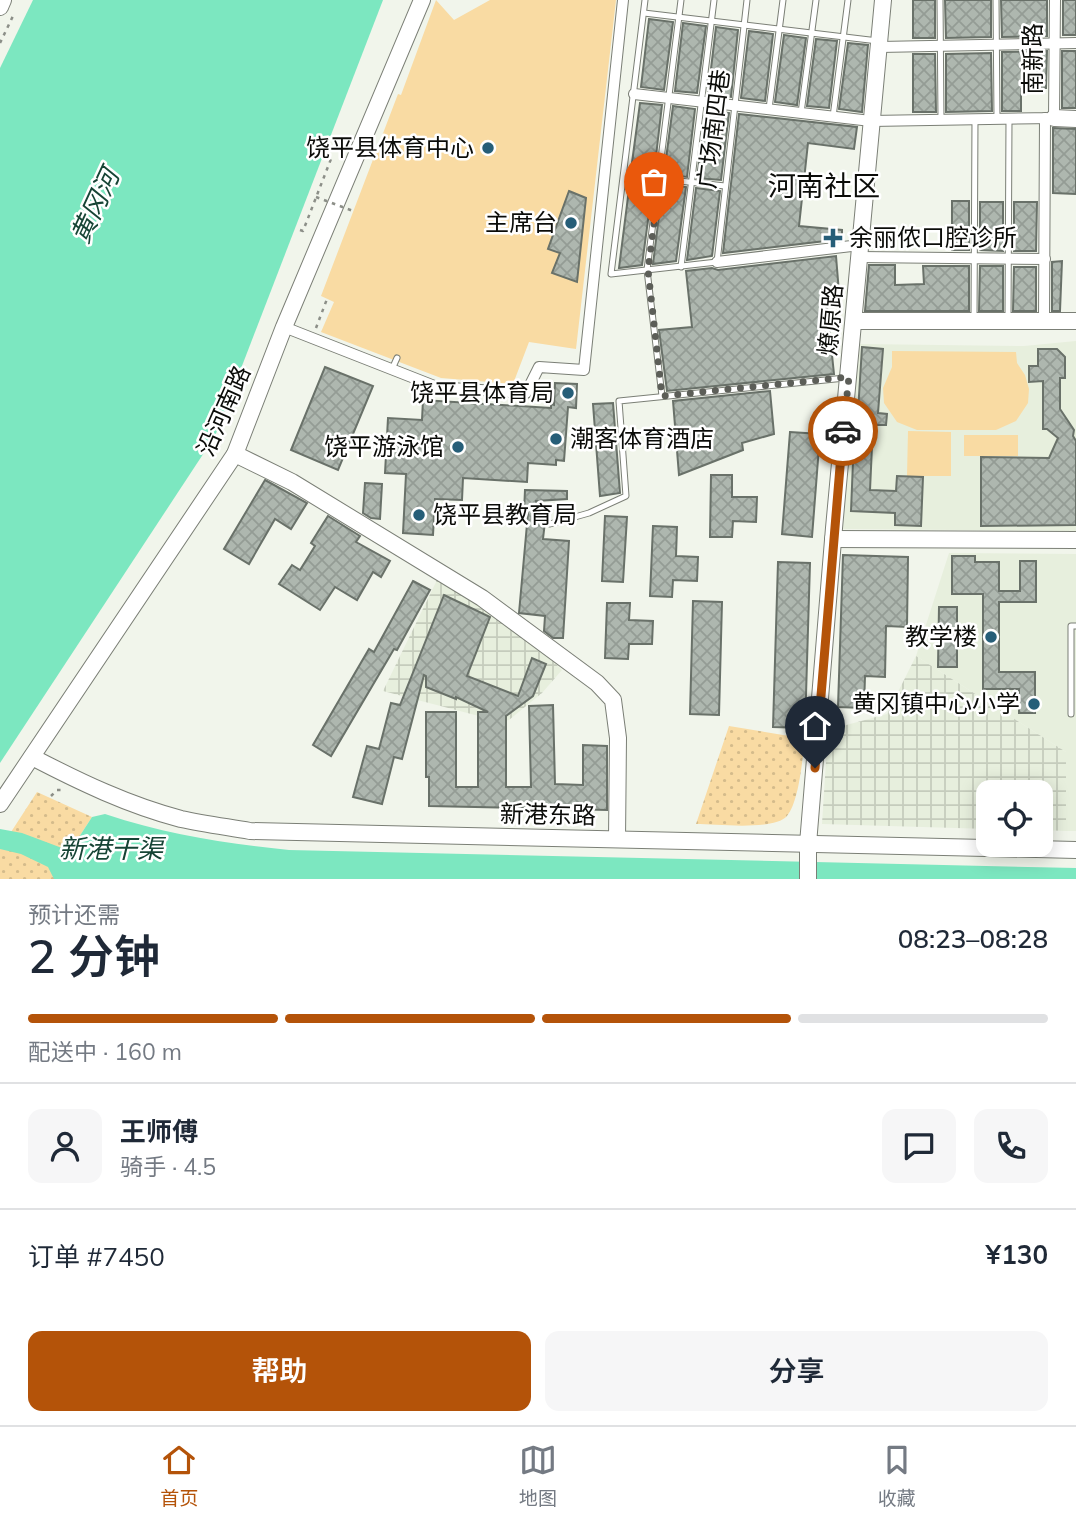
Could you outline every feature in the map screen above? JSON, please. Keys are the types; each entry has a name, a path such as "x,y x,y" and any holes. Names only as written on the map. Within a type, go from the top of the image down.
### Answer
{"main road":[{"name":"沿河南路","path":"0,804 235,453 284,327 422,0"},
{"name":"燎原路","path":"808,879 808,849 833,539 883,0"},
{"path":"1050,118 1076,119"},
{"path":"855,321 1076,321"},
{"path":"235,453 292,482 482,598 597,683 612,700 618,737 617,839"},
{"path":"833,539 1076,540"},
{"name":"新港东路","path":"32,757 92,788 141,806 182,819 250,831 617,839 808,849 1076,850"}],"street":[{"path":"284,327 437,387 526,393 539,367 584,370 623,0"},
{"name":"南新路","path":"1044,321 1055,0"},
{"path":"880,44 940,46 1076,43"},
{"path":"634,94 871,121 1050,118"},
{"path":"717,262 860,251 1045,259"}],"lane":[{"path":"645,0 611,274 717,262"},
{"path":"662,396 648,270 681,0"},
{"path":"681,267 714,0"},
{"name":"广场南四巷","path":"717,262 747,0"},
{"path":"769,109 783,0"},
{"path":"801,113 816,0"},
{"path":"833,117 848,0"},
{"path":"940,0 941,119"},
{"path":"996,0 997,119"},
{"path":"644,13 844,37 880,44"},
{"path":"974,321 975,119"},
{"path":"1008,321 1009,119"},
{"path":"625,174 725,186"},
{"path":"392,369 397,358"},
{"path":"550,524 589,513 626,496 619,401 849,377"},
{"path":"1071,715 1071,626 1076,626"}],"path":[{"path":"0,43 6,6"},
{"path":"300,230 303,231 331,159 328,158"},
{"path":"316,197 354,211"},
{"path":"313,338 327,299"}],"shaded area":[{"name":"饶平县体育中心","path":"436,0 454,20 490,0 616,0 576,349 529,342 513,384 441,378 321,332 334,302 321,296"},
{"path":"1076,341 1076,531 843,529 860,344 1024,346"},
{"path":"892,351 1016,352 1017,363 1025,375 1029,389 1028,403 1016,421 996,430 917,430 897,422 884,403 883,388 892,367"},
{"path":"908,431 951,432 951,476 907,476"},
{"path":"964,435 1018,435 1018,456 964,456"},
{"name":"黄冈镇中心小学","path":"949,553 1076,554 1076,831 1066,831 1066,752 916,656"},
{"path":"437,580 474,602 547,655 562,670 542,693 509,720 498,721 383,691"},
{"path":"916,656 1066,752 1066,831 1053,830 1053,780 976,780 976,829 822,824 828,730 887,714"},
{"path":"729,726 789,736 806,736 795,800 787,816 780,821 758,825 696,824"},
{"path":"37,792 92,817 70,851 55,848 55,879 0,879 0,849"}],"water":[{"name":"黄冈河","path":"33,0 383,0 215,436 0,763 0,68"},
{"name":"新港干渠","path":"105,814 151,828 196,837 289,850 1076,868 1076,879 54,879 48,867 21,854 0,849 0,829 22,833 70,851 92,817"}],"building":[{"path":"913,0 935,0 935,38 913,38"},
{"path":"945,0 991,0 991,37 946,38"},
{"path":"1001,0 1047,0 1047,36 1002,37"},
{"path":"1063,0 1076,0 1076,35 1063,35"},
{"path":"649,19 673,22 664,90 641,87"},
{"path":"683,23 706,26 697,93 675,91"},
{"path":"716,27 738,30 731,97 708,94"},
{"path":"749,31 773,34 765,101 741,98"},
{"path":"784,35 806,38 797,105 775,102"},
{"path":"816,39 837,41 829,108 807,106"},
{"path":"848,43 868,45 862,112 839,109"},
{"path":"1047,51 1046,88 1021,89 1021,111 1002,111 1002,52"},
{"path":"1062,51 1076,51 1076,108 1062,108"},
{"path":"991,53 992,111 946,112 946,54"},
{"path":"913,54 935,54 936,112 913,112"},
{"path":"640,103 662,105 654,173 631,170"},
{"path":"673,106 695,109 687,177 664,174"},
{"path":"706,110 729,113 721,180 697,178"},
{"path":"739,114 857,127 854,149 808,143 799,226 842,230 842,239 723,253"},
{"path":"1053,128 1076,129 1076,194 1053,193"},
{"path":"630,181 653,183 642,265 619,268"},
{"path":"663,184 686,187 676,261 653,264"},
{"path":"696,188 720,191 712,256 687,260"},
{"name":"主席台","path":"569,191 586,198 577,282 552,273 560,253 548,249"},
{"path":"952,201 969,201 969,250 952,250"},
{"path":"980,202 1003,202 1003,251 980,250"},
{"path":"1014,202 1037,202 1036,251 1014,251"},
{"path":"836,256 840,305 827,307 834,374 667,391 659,330 692,327 686,271 712,268 718,270"},
{"path":"1062,261 1060,311 1052,311 1052,262"},
{"path":"869,265 895,265 895,285 924,284 923,266 969,266 969,311 865,311"},
{"path":"980,266 1003,266 1003,311 979,311"},
{"path":"1014,267 1036,267 1036,311 1013,311"},
{"path":"862,347 883,349 878,413 887,414 886,425 873,425 870,490 896,491 897,476 923,477 921,526 895,525 895,513 851,511 855,412 858,412"},
{"path":"1038,349 1057,349 1065,357 1065,378 1060,378 1060,409 1074,430 1076,441 1076,525 981,526 981,457 1049,458 1058,438 1043,429 1043,381 1029,382 1029,366 1038,366"},
{"path":"325,367 373,386 338,470 291,450"},
{"name":"饶平游泳馆","path":"555,383 577,384 576,408 568,407 564,461 556,460 556,465 528,463 527,482 463,478 462,500 435,499 433,535 403,533 406,474 385,473 388,418 422,420 423,400 551,408 551,404 554,405"},
{"path":"770,391 774,434 742,443 743,450 679,475 673,401"},
{"path":"613,403 620,493 600,496 593,404"},
{"path":"790,432 820,434 812,537 782,534"},
{"path":"711,475 732,475 732,497 757,497 756,522 733,521 732,537 710,537"},
{"path":"265,480 307,503 291,529 275,519 249,564 224,549"},
{"path":"365,483 382,484 380,519 363,513"},
{"path":"525,490 567,491 567,499 536,501 536,512 546,513 543,539 569,541 563,638 553,638 544,631 545,616 519,613 528,513 524,512"},
{"path":"328,516 360,536 356,542 390,561 381,577 373,572 357,600 335,587 320,610 279,584 292,565 300,570 315,546 311,543"},
{"path":"605,516 627,517 623,582 602,581"},
{"path":"653,526 677,527 676,556 698,557 697,581 673,580 672,597 650,596"},
{"path":"843,555 908,557 907,627 886,626 885,677 865,676 864,708 838,707"},
{"name":"教学楼","path":"952,556 975,556 975,562 999,562 999,591 1020,591 1020,561 1036,561 1036,602 999,602 999,672 1035,672 1035,713 1019,713 1019,689 983,689 983,594 952,594"},
{"path":"778,562 810,563 805,728 773,727"},
{"path":"413,581 430,590 397,650 394,649 331,756 313,745 369,649 374,652"},
{"path":"444,595 490,617 467,676 518,696 532,658 546,664 533,696 506,716 506,787 531,787 529,706 553,705 555,784 583,785 583,745 607,746 607,810 429,806 426,712 456,712 456,787 478,787 478,712 488,712 426,687 424,675 402,759 394,757 382,804 353,797 367,746 379,749 391,703 400,705"},
{"path":"693,601 722,602 719,715 690,714"},
{"path":"607,603 630,603 629,620 653,621 652,644 629,644 628,659 605,658"},
{"path":"939,607 957,607 957,667 938,667"}],"way so far":[{"path":"654,224 648,270 662,396 849,377 843,431"}],"place":[{"name":"饶平县体育中心","path":"488,148"},
{"name":"主席台","path":"571,223"},
{"name":"余丽侬口腔诊所","path":"833,238"},
{"name":"饶平县体育局","path":"568,393"},
{"name":"潮客体育酒店","path":"556,439"},
{"name":"饶平游泳馆","path":"458,447"},
{"name":"饶平县教育局","path":"419,515"},
{"name":"教学楼","path":"991,637"},
{"name":"黄冈镇中心小学","path":"1034,704"}],"district":[{"name":"河南社区","path":"824,186"}],"route":[{"path":"815,768 843,431"}]}
